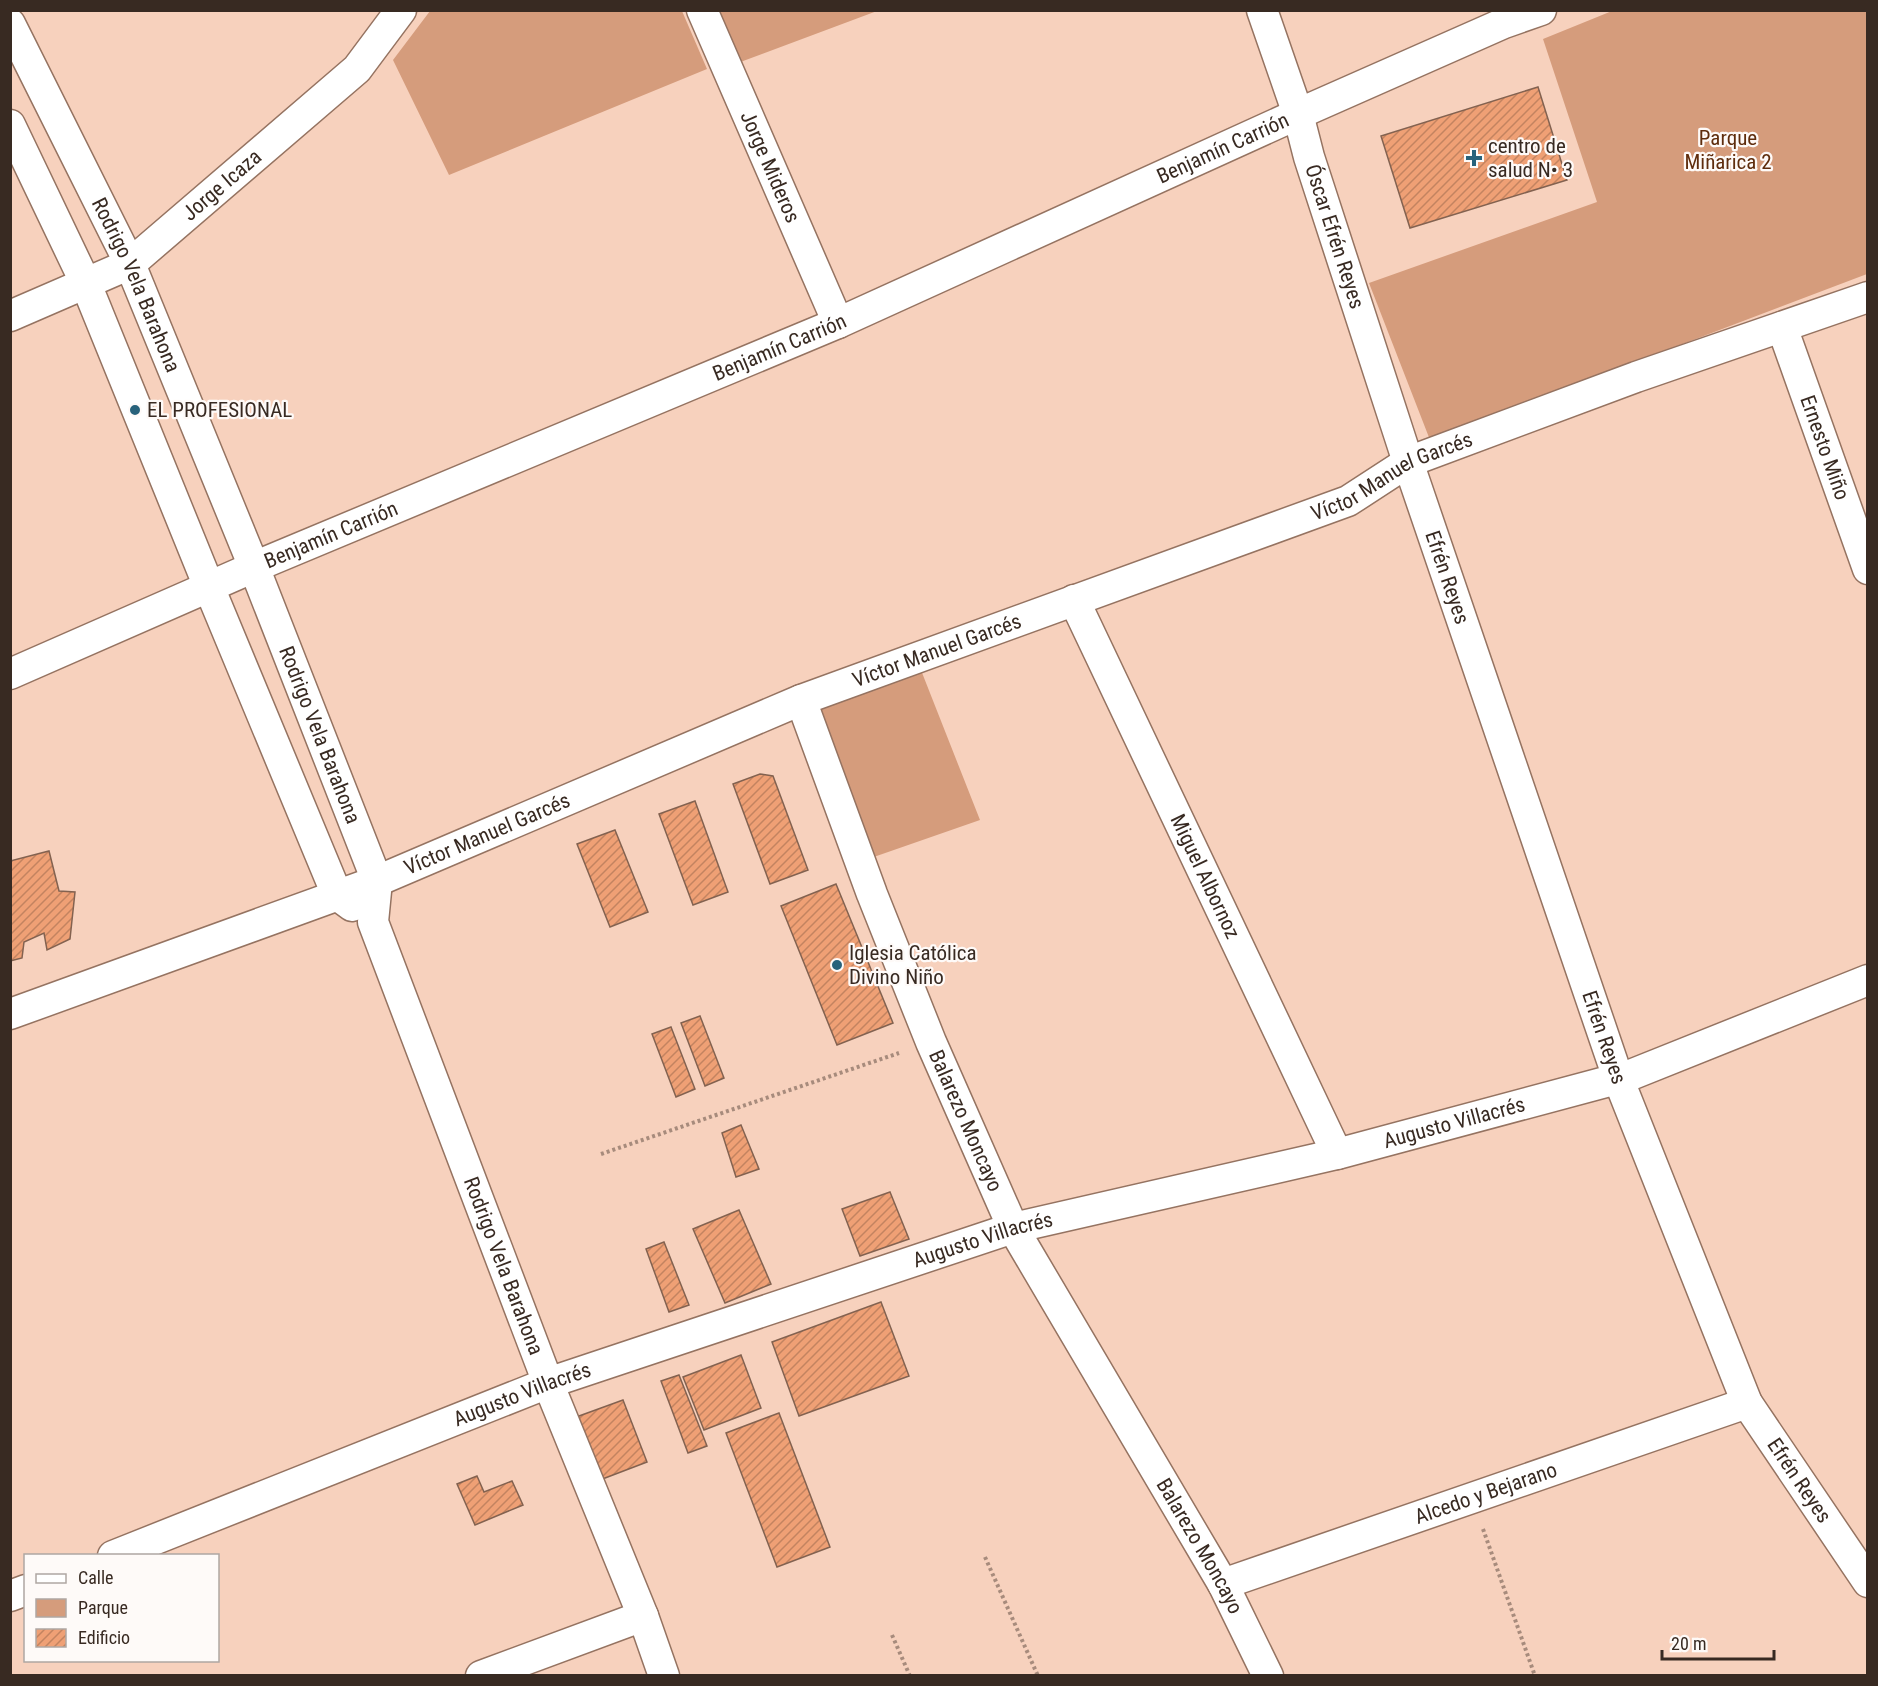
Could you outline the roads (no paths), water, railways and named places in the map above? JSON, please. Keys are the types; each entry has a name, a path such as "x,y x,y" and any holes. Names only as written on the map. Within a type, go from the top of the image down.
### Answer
{"street":[{"name":"Jorge Icaza","path":"10,316 130,264 357,69 401,10"},
{"name":"Jorge Mideros","path":"702,10 838,323"},
{"name":"Óscar Efrén Reyes","path":"1262,10 1298,114 1309,157 1408,462"},
{"name":"Benjamín Carrión","path":"10,674 254,567 838,323 1298,114 1502,17 1541,10"},
{"name":"Rodrigo Vela Barahona","path":"10,24 130,264 254,567 377,881 373,922 548,1383 643,1616 664,1676"},
{"name":"Rodrigo Vela Barahona","path":"10,125 86,284 208,587 338,895 373,922"},
{"name":"Víctor Manuel Garcés","path":"10,1014 377,881 801,700 1348,501 1408,462 1636,377 1868,297"},
{"name":"Ernesto Miño","path":"1782,327 1868,569"},
{"name":"Efrén Reyes","path":"1408,462 1618,1078 1747,1402 1868,1582"},
{"name":"Miguel Albornoz","path":"1074,600 1337,1154"},
{"name":"Balarezo Moncayo","path":"801,700 872,894 931,1042 1013,1228 1223,1584 1268,1676"},
{"name":"Augusto Villacrés","path":"118,1554 548,1383 1013,1228 1337,1154 1618,1078 1868,980"},
{"name":"Alcedo y Bejarano","path":"1223,1584 1747,1402"},
{"path":"481,1676 643,1616"}],"place":[{"name":"centro de salud N• 3","path":"1474,158"},
{"name":"EL PROFESIONAL","path":"135,410"},
{"name":"Iglesia Católica Divino Niño","path":"837,965"}],"park label":[{"name":"Parque Miñarica 2","path":"1728,150"}]}
